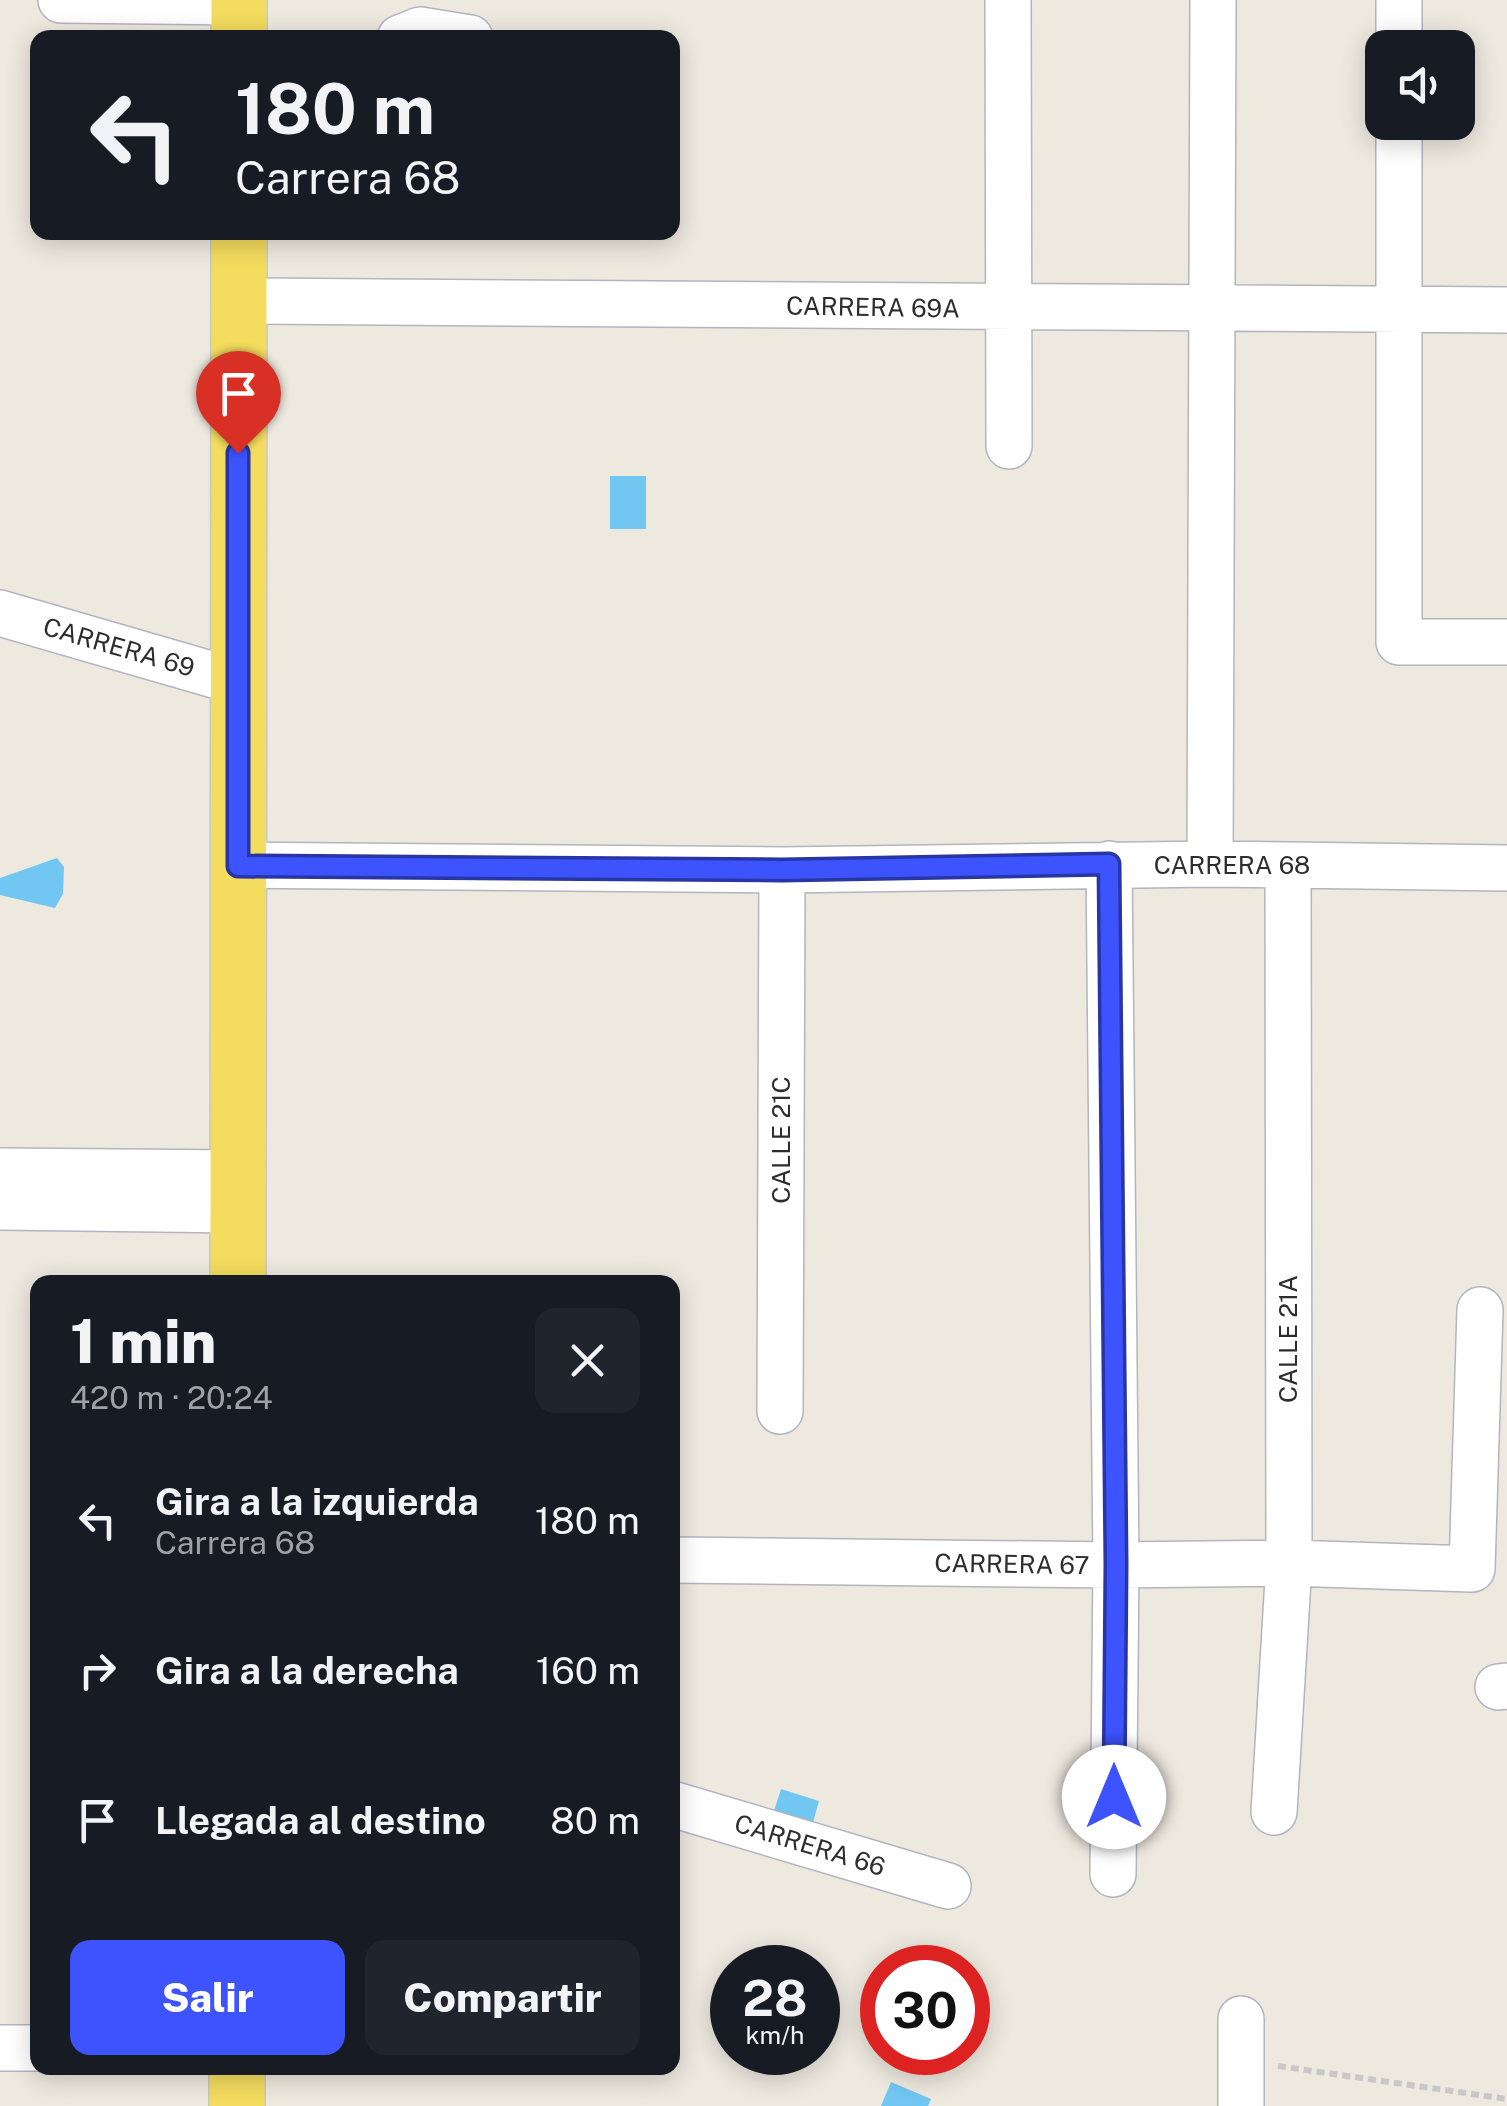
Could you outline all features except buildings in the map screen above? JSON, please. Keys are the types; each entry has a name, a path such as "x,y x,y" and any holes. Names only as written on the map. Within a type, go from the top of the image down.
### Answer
{"main road":[{"path":"238,240 238,1275"},
{"path":"237,2106 238,2075"}],"street":[{"path":"62,0 239,13"},
{"path":"1008,0 1009,446"},
{"path":"1210,864 1213,0"},
{"path":"1399,0 1399,30"},
{"path":"1399,140 1399,642 1507,642"},
{"name":"CARRERA 69A","path":"238,301 1507,310"},
{"name":"CARRERA 69","path":"0,613 238,682"},
{"path":"1109,864 1116,1565 1114,1874"},
{"name":"CARRERA 68","path":"238,866 782,870 1210,864 1507,868"},
{"name":"CALLE 21A","path":"1274,1812 1289,1563 1288,866"},
{"name":"CALLE 21C","path":"780,1411 782,870"},
{"path":"0,1171 238,1192"},
{"path":"0,1207 238,1192"},
{"name":"CARRERA 67","path":"680,1560 1289,1563 1472,1570 1480,1310"},
{"name":"CARRERA 66","path":"680,1806 948,1886"},
{"path":"1242,2040 1242,2106"},
{"path":"0,2048 30,2048"}],"path":[{"path":"1242,2040 1507,2099"}],"water":[{"path":"610,476 646,476 646,529 610,529"},
{"path":"57,858 64,867 63,894 55,908 0,895 0,878"},
{"path":"781,1789 819,1801 812,1826 773,1814"},
{"path":"891,2082 931,2099 928,2106 881,2106"}],"route":[{"path":"238,453 238,866 782,870 1109,864 1116,1565 1114,1797"}]}
